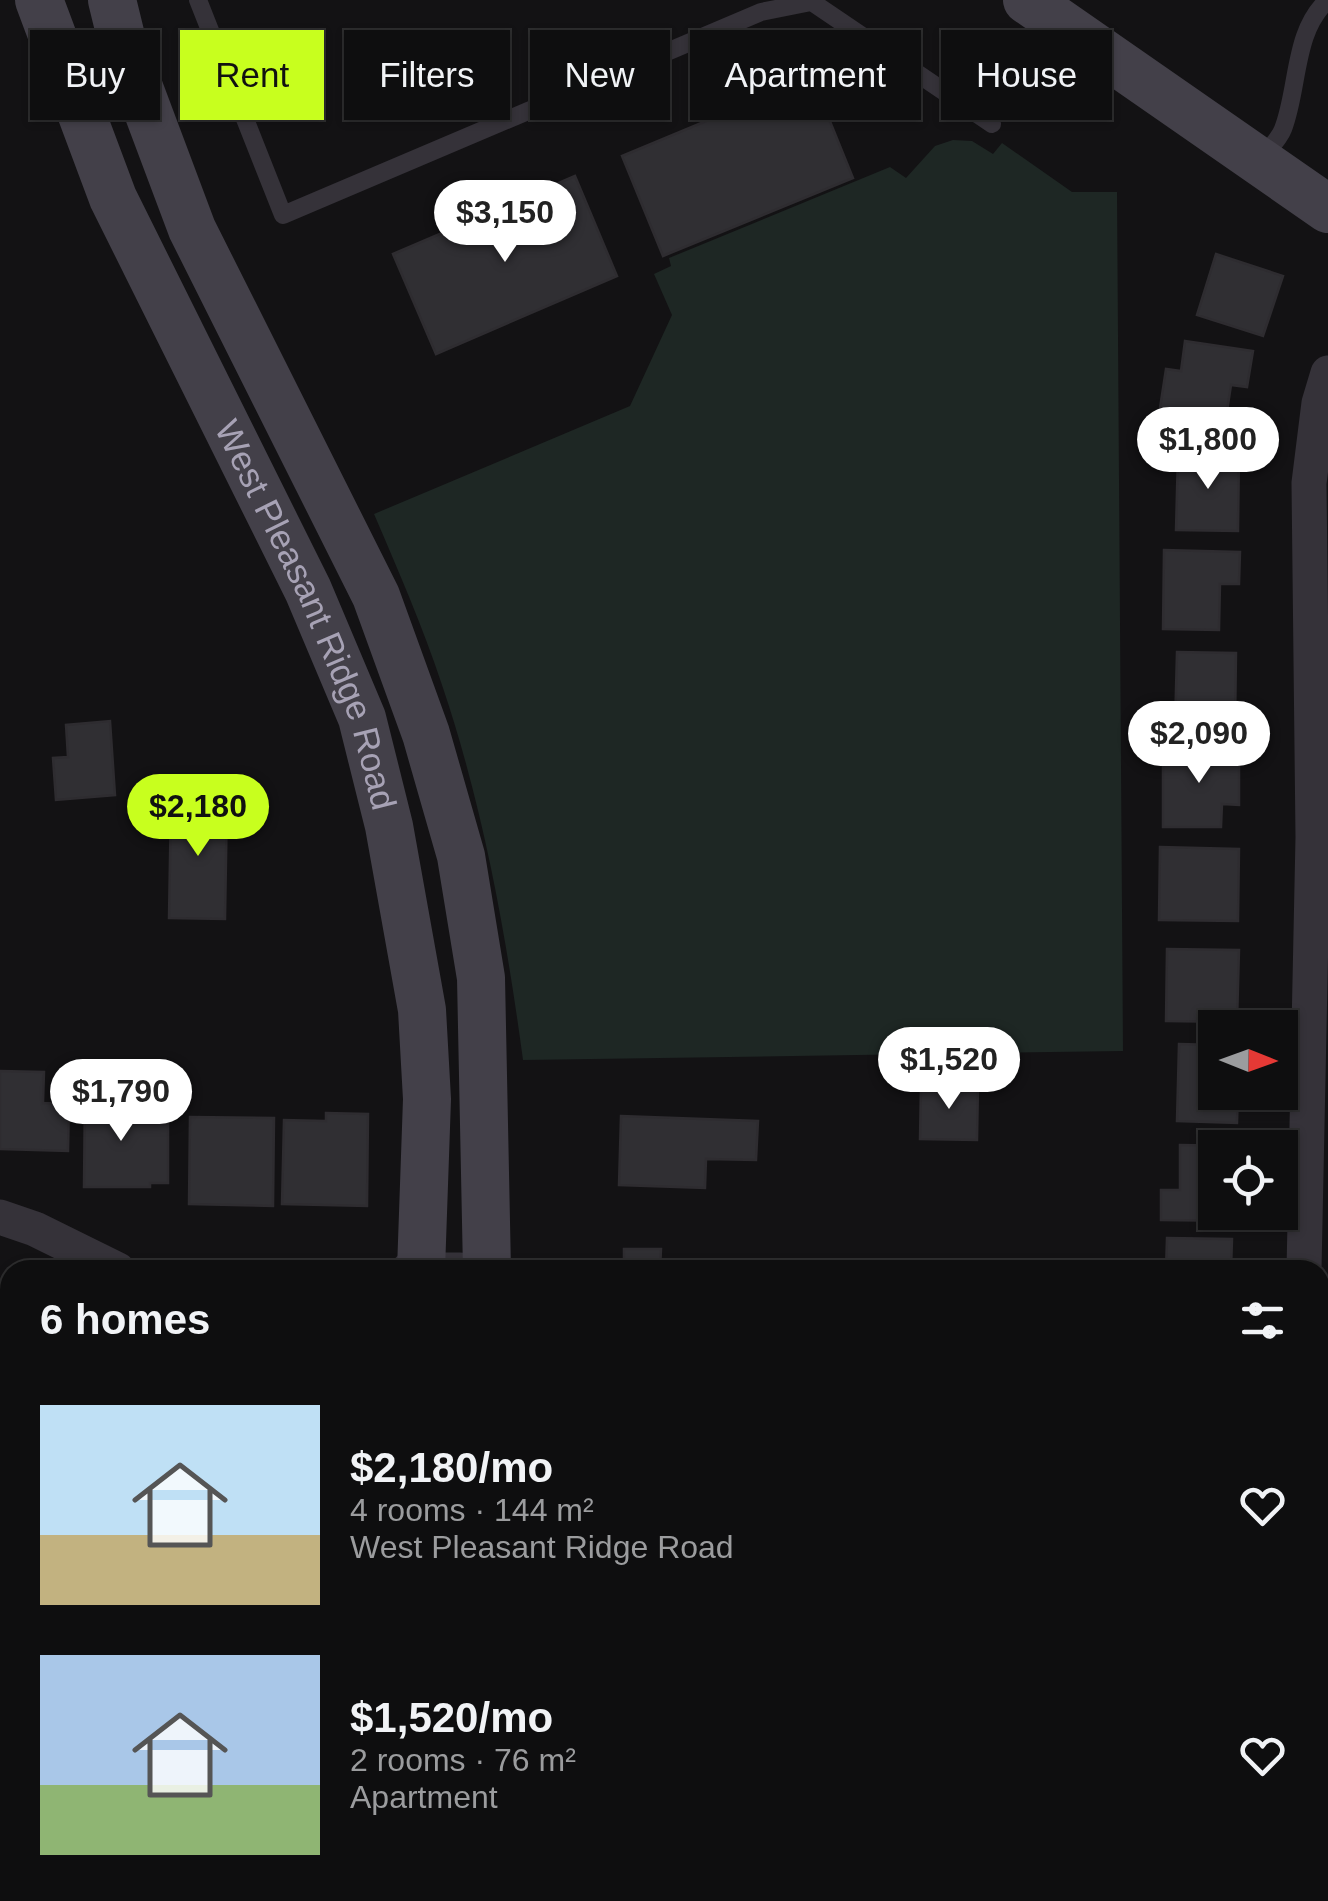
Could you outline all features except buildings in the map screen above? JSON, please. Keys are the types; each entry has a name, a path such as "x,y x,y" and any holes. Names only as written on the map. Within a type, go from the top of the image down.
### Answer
{"main road":[{"path":"1027,0 1328,210"},
{"path":"42,11 114,1"},
{"name":"West Pleasant Ridge Road","path":"114,1 123,46 192,228 376,596 426,734 461,856 481,978 487,1260"},
{"name":"West Pleasant Ridge Road","path":"42,11 113,198 308,590 362,718 388,826 422,1010 428,1099 421,1260"}],"street":[{"path":"1305,1260 1318,1011 1312,838 1319,596 1308,484 1319,403 1328,373"},
{"path":"0,1217 35,1229 98,1260"}],"lane":[{"path":"198,0 283,215 761,12 810,1 992,124"},
{"path":"1259,161 1283,131 1298,60 1316,11 1328,0"}],"shaded area":[{"path":"953,140 972,141 993,154 1002,143 1072,192 1117,192 1123,1051 523,1060 501,918 470,777 435,663 374,514 630,406 672,315 654,274 671,266 669,258 890,167 906,178 935,146"}]}
